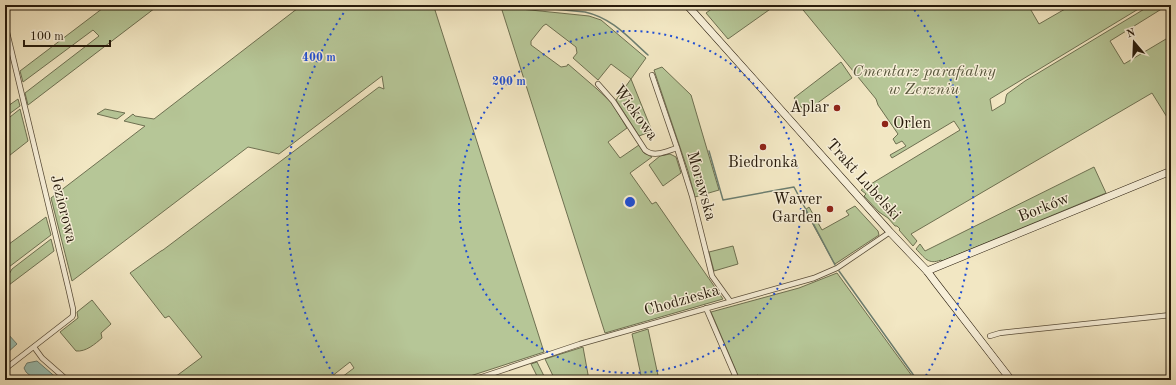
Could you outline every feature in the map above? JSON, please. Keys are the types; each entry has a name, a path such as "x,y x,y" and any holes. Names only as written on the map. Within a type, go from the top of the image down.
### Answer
{"street":[{"name":"Trakt Lubelski","path":"687,5 890,232 927,271 1011,380"},
{"name":"Jeziorowa","path":"5,24 74,313 72,318 5,369"},
{"name":"Morawska","path":"652,75 692,196 712,276 730,301"},
{"name":"Wiekowa","path":"598,84 613,101 647,152 650,154 658,154 677,148"},
{"name":"Borków","path":"927,271 1171,171"},
{"name":"Chodzieska","path":"472,380 558,351 826,274 890,232"},
{"path":"706,308 737,380"},
{"path":"990,336 1000,333 1171,315"},
{"path":"34,347 42,358 67,380"}],"green space":[{"path":"107,5 159,5 28,105 25,93 99,36 93,30 23,82 20,71"},
{"path":"302,5 465,5 434,7 544,352 458,380 338,380 354,368 350,362 327,380 171,380 202,357 169,316 165,318 130,273 163,250 379,87 384,89 382,76 279,154 248,147 72,281 51,198 145,126 124,121 133,114 135,116 154,119"},
{"path":"717,5 776,5 728,39 706,13"},
{"name":"Cmentarz parafialny w Zerzniu","path":"799,5 1028,5 1039,24 1072,5 1145,5 990,99 992,111 1005,103 1007,94 1025,81 1151,5 1168,5 1110,41 1124,64 1171,36 1171,68 1168,70 1171,75 1171,122 1152,93 911,234 917,241 913,246 899,230 900,229 879,212 864,196 866,194 861,190 960,130 954,121 892,158 890,155 906,146 902,141 896,144 893,139 898,134 878,105 876,99"},
{"path":"501,7 589,16 601,20 646,58 631,79 611,64 598,80 573,58 577,53 576,47 546,24 531,41 531,45 561,67 567,66 568,64 612,103 627,128 608,142 620,158 639,145 644,153 652,157 630,173 652,204 656,202 723,299 605,333"},
{"path":"841,62 852,78 805,112 794,98"},
{"path":"662,67 691,95 719,190 695,197 688,171 654,70"},
{"path":"631,79 652,131 639,136 616,100"},
{"path":"18,99 20,106 5,117 5,108"},
{"path":"20,109 28,141 5,159 5,121"},
{"path":"105,109 125,113 117,119 97,114"},
{"path":"670,154 676,157 681,173 663,186 649,165 660,156"},
{"path":"1094,167 1106,193 942,261 933,262 927,260 916,249 920,244 925,251"},
{"path":"855,206 878,231 879,235 835,264 805,210 809,207 822,230 849,215 846,211"},
{"path":"46,217 51,235 5,270 5,247"},
{"path":"51,239 54,251 5,288 5,274 8,276 12,269"},
{"path":"733,246 738,264 714,271 709,252"},
{"path":"837,273 915,380 761,380 758,375 746,380 740,380 711,312 799,288"},
{"path":"92,300 111,324 101,333 102,338 96,343 87,349 76,351 60,332 78,318 77,312"},
{"path":"648,329 659,380 642,380 632,334"},
{"path":"583,347 589,380 555,380 545,359"},
{"path":"537,362 546,380 539,380 531,364"}],"water":[{"path":"5,334 8,334 17,344 7,353 5,352"},
{"path":"37,361 59,380 35,380 26,372 24,368 27,363"}],"waterway":[{"path":"511,5 585,12 595,15 612,23 648,55"},
{"path":"709,151 723,200 794,187 835,265"},
{"path":"839,271 917,380"}],"place":[{"name":"Aplar","path":"837,108"},
{"name":"Orlen","path":"885,124"},
{"name":"Biedronka","path":"763,147"},
{"name":"Wawer Garden","path":"830,209"}]}
